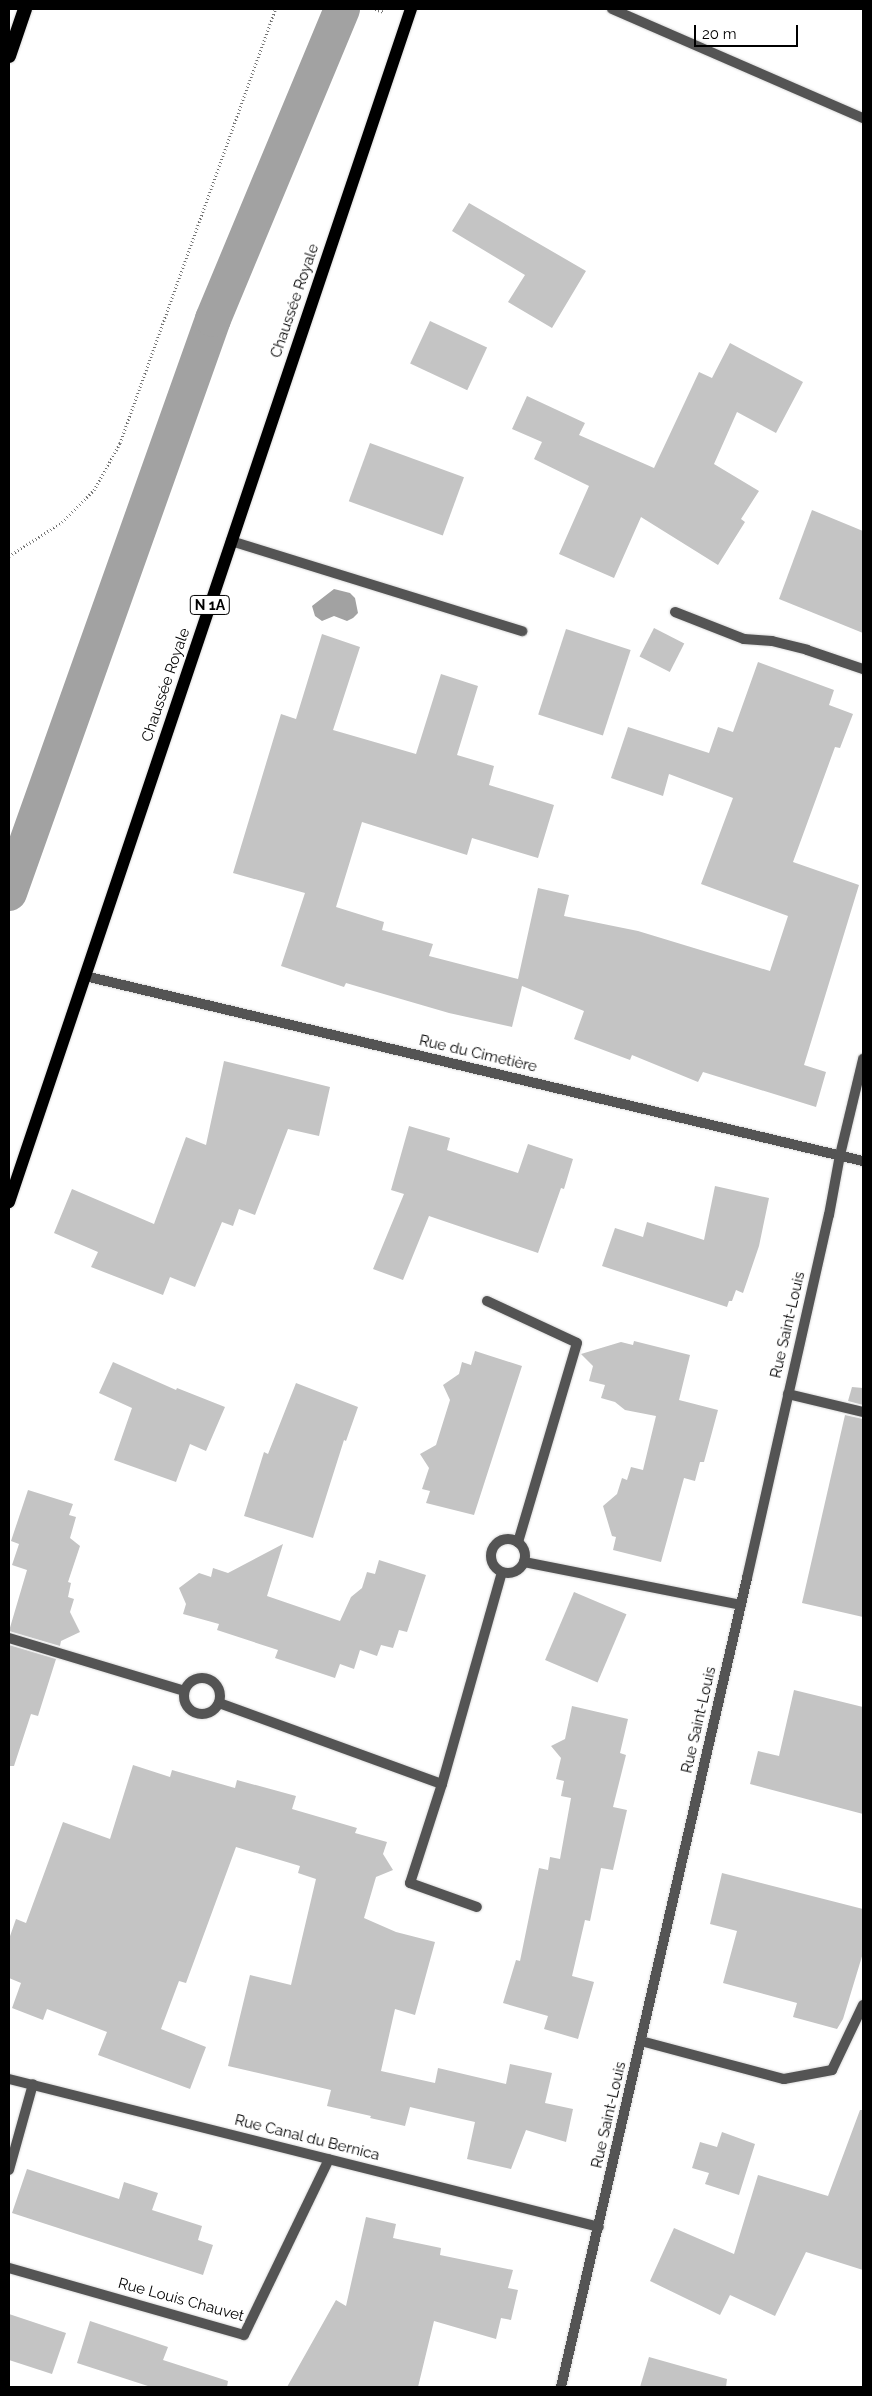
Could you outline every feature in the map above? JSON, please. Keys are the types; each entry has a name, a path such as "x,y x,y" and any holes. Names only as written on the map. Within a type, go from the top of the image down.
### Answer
{"highway":[{"path":"9,56 25,9"}],"main road":[{"name":"Chaussée Royale","path":"9,1202 410,9"}],"street":[{"path":"612,9 863,118"},
{"path":"231,541 522,631"},
{"path":"676,612 744,640 772,641 807,650 863,669"},
{"name":"Rue du Cimetière","path":"85,976 863,1161"},
{"name":"Rue Saint-Louis","path":"561,2387 741,1605 829,1215 840,1155 863,1059"},
{"path":"486,1302 577,1343 518,1542"},
{"path":"788,1394 863,1412"},
{"path":"502,1540 518,1542 525,1551 524,1562 522,1567 513,1573 502,1572 493,1565 493,1548 502,1540"},
{"path":"524,1562 741,1605"},
{"path":"477,1907 410,1883 442,1784 502,1572"},
{"path":"9,1638 184,1691"},
{"path":"202,1677 208,1678 218,1686 220,1691 219,1704 205,1714 193,1712 185,1703 184,1691 191,1681 202,1677"},
{"path":"219,1704 442,1784"},
{"path":"641,2040 784,2079 832,2070 863,2005"},
{"name":"Rue Canal du Bernica","path":"9,2079 599,2228"},
{"path":"9,2170 33,2084"},
{"name":"Rue Louis Chauvet","path":"9,2268 244,2335 329,2159"}],"path":[{"path":"9,556 62,522 94,490 120,443 275,9"},
{"path":"375,9 381,11"}],"shaded area":[{"path":"334,589 350,593 355,598 358,613 353,618 347,621 334,616 322,621 315,616 312,606"}],"building":[{"path":"469,203 586,271 552,328 508,302 525,275 452,231"},
{"path":"430,321 487,348 467,390 410,364"},
{"path":"730,343 803,382 776,433 737,412 714,464 759,491 741,519 745,522 718,565 641,517 614,578 559,554 589,486 534,459 542,442 512,429 527,396 585,423 579,435 654,468 699,372 712,378"},
{"path":"370,443 464,477 443,535 349,501"},
{"path":"812,510 863,531 863,633 779,599"},
{"path":"654,628 684,643 670,672 639,657"},
{"path":"566,629 631,650 603,736 538,715"},
{"path":"322,634 360,647 333,730 416,754 441,674 478,686 457,755 494,766 489,785 554,805 538,858 472,838 467,855 362,822 336,907 384,922 382,930 433,944 429,956 518,979 538,888 569,895 564,916 638,931 770,971 788,916 701,884 733,798 669,774 663,796 611,778 628,727 709,753 718,727 733,732 758,662 834,690 829,705 853,714 840,748 835,747 793,862 859,885 804,1065 826,1072 816,1107 703,1072 698,1082 632,1055 630,1060 574,1039 584,1011 522,986 512,1027 449,1013 346,983 344,987 281,966 305,893 233,873 281,714 296,719"},
{"path":"224,1061 330,1087 319,1136 288,1129 255,1215 239,1209 233,1226 222,1222 195,1287 170,1277 163,1295 91,1267 98,1252 54,1233 72,1189 154,1224 186,1137 206,1145"},
{"path":"409,1126 450,1138 447,1150 518,1173 528,1144 573,1159 564,1189 561,1188 538,1253 429,1216 403,1280 373,1269 404,1194 391,1190"},
{"path":"715,1186 769,1198 759,1246 743,1293 736,1290 732,1301 729,1301 727,1307 602,1266 615,1228 643,1237 647,1222 704,1240"},
{"path":"634,1341 690,1355 679,1400 718,1410 704,1462 700,1462 695,1481 684,1478 661,1562 613,1550 616,1537 612,1536 603,1506 617,1494 622,1478 627,1480 631,1467 643,1470 656,1416 625,1410 615,1402 601,1398 605,1385 589,1381 593,1366 581,1354 621,1342 633,1345"},
{"path":"475,1351 522,1366 474,1515 426,1503 430,1491 422,1489 429,1468 420,1454 436,1445 450,1400 443,1385 459,1374 462,1362 471,1365"},
{"path":"113,1362 176,1390 177,1388 225,1407 206,1451 190,1444 176,1482 114,1460 132,1408 99,1393"},
{"path":"296,1383 358,1407 346,1441 344,1440 313,1538 244,1516 264,1452 268,1454"},
{"path":"852,1387 863,1388 863,1405 848,1401"},
{"path":"845,1415 863,1419 863,1617 802,1603"},
{"path":"28,1490 73,1504 69,1515 76,1517 70,1538 80,1546 68,1582 71,1583 68,1597 74,1599 70,1612 80,1632 61,1641 60,1646 9,1631 27,1570 12,1565 19,1544 11,1541"},
{"path":"283,1544 267,1596 340,1621 351,1597 362,1588 367,1572 375,1574 379,1560 426,1575 407,1632 399,1630 393,1648 381,1645 377,1656 360,1650 354,1669 340,1664 335,1678 275,1658 278,1650 217,1630 219,1624 183,1614 186,1604 179,1588 199,1573 211,1577 213,1568 228,1573"},
{"path":"574,1592 626,1614 598,1682 545,1660"},
{"path":"9,1645 56,1659 38,1716 31,1714 14,1766 9,1766"},
{"path":"794,1690 863,1707 863,1814 750,1784 758,1751 779,1756"},
{"path":"572,1706 628,1719 620,1753 626,1755 613,1807 627,1810 613,1870 601,1868 590,1921 585,1920 572,1976 594,1982 578,2039 544,2029 548,2016 503,2003 516,1960 520,1961 539,1868 548,1870 550,1857 560,1859 571,1798 561,1796 564,1781 556,1779 561,1758 551,1746 565,1739"},
{"path":"133,1765 170,1777 172,1770 235,1788 237,1780 296,1796 292,1809 357,1828 355,1833 387,1842 383,1854 393,1870 376,1877 364,1918 396,1932 435,1942 415,2015 395,2009 381,2071 435,2083 438,2068 506,2084 510,2064 552,2073 545,2103 573,2109 566,2142 526,2130 511,2169 467,2159 475,2122 410,2107 405,2126 327,2106 331,2090 228,2066 250,1975 291,1985 316,1879 298,1873 300,1866 236,1847 186,1983 179,1981 161,2029 206,2047 190,2089 98,2055 107,2032 47,2009 43,2020 12,2008 21,1983 9,1978 9,1939 16,1919 26,1923 63,1822 110,1839"},
{"path":"722,1873 863,1909 863,1953 843,2019 837,2029 793,2017 797,2003 723,1983 737,1931 710,1924"},
{"path":"860,2110 863,2110 863,2270 806,2252 775,2316 730,2295 720,2315 650,2281 674,2228 734,2254 758,2175 828,2196"},
{"path":"722,2132 755,2144 739,2195 705,2184 709,2173 692,2168 700,2142 717,2147"},
{"path":"27,2169 119,2199 124,2182 158,2193 152,2210 202,2226 198,2240 213,2245 203,2275 12,2213"},
{"path":"366,2217 396,2224 393,2238 441,2248 440,2255 513,2270 508,2288 518,2290 511,2320 501,2318 496,2339 434,2321 418,2387 287,2387 336,2300 346,2306"},
{"path":"9,2314 66,2333 52,2374 9,2360"},
{"path":"90,2321 168,2347 163,2360 228,2381 227,2387 151,2387 77,2363"},
{"path":"649,2357 727,2379 726,2387 640,2387"}],"waterway":[{"path":"9,893 213,319 342,9"}]}
